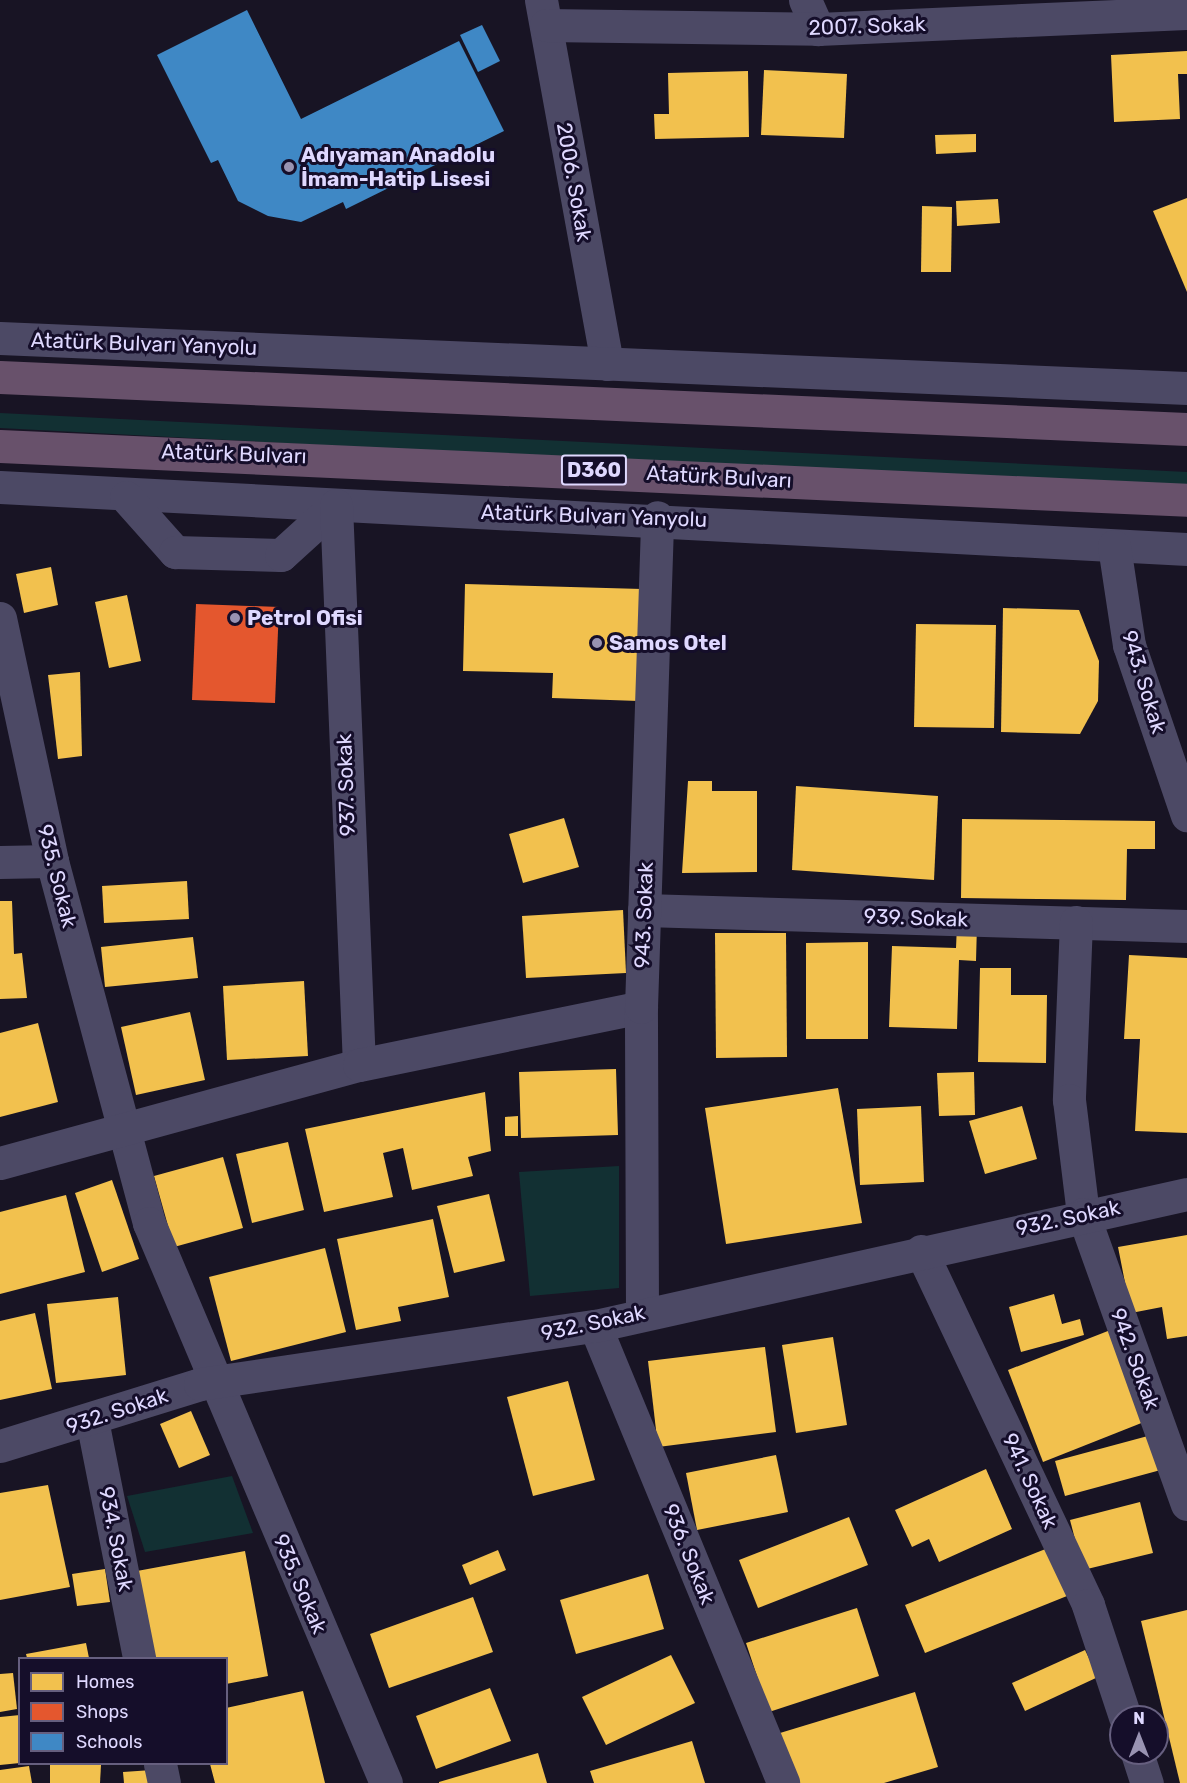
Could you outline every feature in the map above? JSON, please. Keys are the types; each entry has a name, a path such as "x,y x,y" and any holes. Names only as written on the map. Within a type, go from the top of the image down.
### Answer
{"highway":[{"path":"0,377 1187,429"},
{"name":"Atatürk Bulvarı","path":"0,446 1187,500"}],"street":[{"path":"543,12 594,0"},
{"name":"2007. Sokak","path":"543,12 1187,13"},
{"name":"2006. Sokak","path":"543,12 607,364"},
{"name":"Atatürk Bulvarı Yanyolu","path":"0,338 1187,388"},
{"name":"Atatürk Bulvarı Yanyolu","path":"0,487 126,497 657,518 1187,549"},
{"path":"126,497 175,552 281,555 336,505"},
{"name":"937. Sokak","path":"336,505 359,1065"},
{"name":"943. Sokak","path":"642,1312 641,1007 657,518"},
{"name":"943. Sokak","path":"1114,546 1129,645 1187,815"},
{"name":"935. Sokak","path":"0,618 52,861 149,1223 215,1386 386,1783"},
{"path":"0,862 52,861"},
{"name":"939. Sokak","path":"644,910 1187,926"},
{"name":"942. Sokak","path":"1076,922 1069,1100 1083,1214 1187,1504"},
{"path":"0,1163 123,1132 359,1065 641,1007"},
{"name":"932. Sokak","path":"0,1446 92,1420 200,1384 215,1386 595,1326 642,1312 1083,1214 1187,1194"},
{"name":"941. Sokak","path":"921,1251 1088,1605 1121,1705"},
{"name":"936. Sokak","path":"595,1326 783,1783"},
{"name":"934. Sokak","path":"92,1420 140,1657"},
{"path":"160,1765 164,1783"},
{"path":"1141,1765 1147,1783"}],"green space":[{"path":"0,413 1187,472 1187,491 0,428"},
{"path":"619,1166 619,1288 530,1296 519,1172"},
{"path":"232,1476 253,1533 145,1552 127,1496"}],"building: Homes":[{"path":"1187,51 1187,74 1178,74 1180,119 1114,122 1111,55"},
{"path":"764,70 847,74 844,138 761,135"},
{"path":"748,71 749,137 655,139 654,114 669,114 668,73"},
{"path":"976,134 976,152 936,154 935,135"},
{"path":"1187,198 1187,292 1153,211"},
{"path":"998,199 1000,223 957,226 956,201"},
{"path":"922,206 952,207 951,272 921,272"},
{"path":"51,567 58,605 24,613 16,574"},
{"path":"465,584 642,589 639,701 552,698 553,673 463,671"},
{"path":"127,595 141,661 109,668 95,602"},
{"path":"1003,608 1079,610 1099,661 1098,701 1080,734 1001,732"},
{"path":"916,624 996,625 994,728 914,727"},
{"path":"80,672 82,756 58,759 48,675"},
{"path":"688,781 712,781 712,791 757,791 757,872 682,873"},
{"path":"796,786 938,796 934,880 792,870"},
{"path":"564,818 579,867 523,883 509,834"},
{"path":"962,819 1155,821 1155,849 1127,849 1126,900 961,898"},
{"path":"187,881 189,919 104,923 102,886"},
{"path":"0,901 12,901 14,954 22,953 27,998 0,999"},
{"path":"623,910 626,973 526,978 522,916"},
{"path":"957,925 977,925 976,961 959,960 957,1029 889,1027 892,946 956,948"},
{"path":"715,933 786,933 787,1057 716,1058"},
{"path":"193,937 198,978 105,987 101,947"},
{"path":"868,942 868,1039 806,1039 806,943"},
{"path":"1129,955 1187,958 1187,1133 1135,1131 1140,1039 1124,1039"},
{"path":"980,968 1011,968 1011,995 1047,995 1046,1063 978,1062"},
{"path":"304,981 308,1056 227,1060 223,986"},
{"path":"190,1012 205,1080 136,1095 121,1027"},
{"path":"38,1023 58,1102 0,1117 0,1033"},
{"path":"616,1069 618,1135 521,1138 519,1072"},
{"path":"974,1072 975,1115 939,1116 937,1073"},
{"path":"838,1088 862,1223 726,1244 705,1108"},
{"path":"485,1092 491,1151 468,1157 473,1176 412,1190 403,1148 383,1153 393,1197 324,1212 305,1129"},
{"path":"921,1106 924,1182 860,1185 857,1109"},
{"path":"1022,1106 1037,1159 985,1174 969,1121"},
{"path":"518,1116 518,1136 505,1136 505,1117"},
{"path":"288,1142 304,1210 252,1223 236,1154"},
{"path":"223,1157 243,1228 174,1247 154,1176"},
{"path":"112,1180 139,1259 102,1272 75,1193"},
{"path":"489,1194 505,1261 454,1273 437,1206"},
{"path":"66,1195 85,1272 0,1294 0,1212"},
{"path":"433,1219 449,1297 398,1307 401,1321 356,1330 337,1239"},
{"path":"1187,1235 1187,1336 1167,1339 1162,1307 1131,1313 1118,1247"},
{"path":"325,1248 346,1332 231,1361 209,1277"},
{"path":"1054,1294 1062,1324 1080,1319 1084,1335 1021,1352 1009,1307"},
{"path":"118,1297 126,1375 56,1383 47,1304"},
{"path":"35,1313 52,1389 0,1400 0,1321"},
{"path":"1113,1329 1149,1420 1043,1462 1008,1370"},
{"path":"833,1337 847,1425 796,1433 782,1345"},
{"path":"765,1347 776,1432 658,1447 648,1361"},
{"path":"568,1381 595,1480 533,1496 507,1397"},
{"path":"191,1411 210,1455 179,1468 160,1424"},
{"path":"1159,1433 1168,1468 1065,1496 1055,1461"},
{"path":"776,1455 788,1512 697,1530 686,1473"},
{"path":"986,1469 1012,1529 939,1562 929,1539 912,1547 895,1510"},
{"path":"48,1485 70,1587 0,1600 0,1493"},
{"path":"1140,1502 1153,1553 1083,1570 1070,1520"},
{"path":"849,1517 868,1565 758,1608 739,1560"},
{"path":"1048,1548 1067,1596 925,1653 905,1605"},
{"path":"498,1550 506,1570 470,1585 462,1565"},
{"path":"245,1551 268,1676 228,1684 228,1657 153,1657 137,1571"},
{"path":"105,1569 110,1602 77,1606 72,1574"},
{"path":"648,1574 664,1629 576,1654 560,1600"},
{"path":"473,1597 493,1652 389,1688 370,1634"},
{"path":"857,1608 879,1676 769,1712 746,1643"},
{"path":"1187,1610 1187,1783 1180,1783 1169,1737 1169,1705 1161,1705 1141,1621"},
{"path":"86,1643 89,1657 27,1657 26,1654"},
{"path":"1085,1650 1098,1677 1025,1711 1012,1683"},
{"path":"671,1655 695,1703 606,1745 582,1697"},
{"path":"13,1673 17,1709 0,1712 0,1674"},
{"path":"490,1688 511,1741 436,1769 416,1716"},
{"path":"303,1691 325,1783 215,1783 210,1765 228,1765 228,1708"},
{"path":"915,1692 938,1767 884,1783 795,1783 780,1733"},
{"path":"18,1715 18,1763 0,1765 0,1717"},
{"path":"692,1741 705,1783 594,1783 590,1771"},
{"path":"538,1753 547,1783 439,1783 439,1782"},
{"path":"50,1765 101,1765 100,1783 50,1783"},
{"path":"29,1766 32,1783 0,1783 0,1770"},
{"path":"152,1770 153,1783 124,1783 123,1772"}],"building: Shops":[{"path":"196,604 279,607 275,703 192,700"}],"building: Schools":[{"path":"247,10 301,119 459,41 504,131 346,209 343,202 301,222 268,216 238,201 218,160 211,163 157,55"},
{"path":"482,25 500,61 478,72 460,35"}],"place":[{"name":"Adıyaman Anadolu İmam-Hatip Lisesi","path":"289,167"},
{"name":"Petrol Ofisi","path":"235,618"},
{"name":"Samos Otel","path":"597,643"}]}
